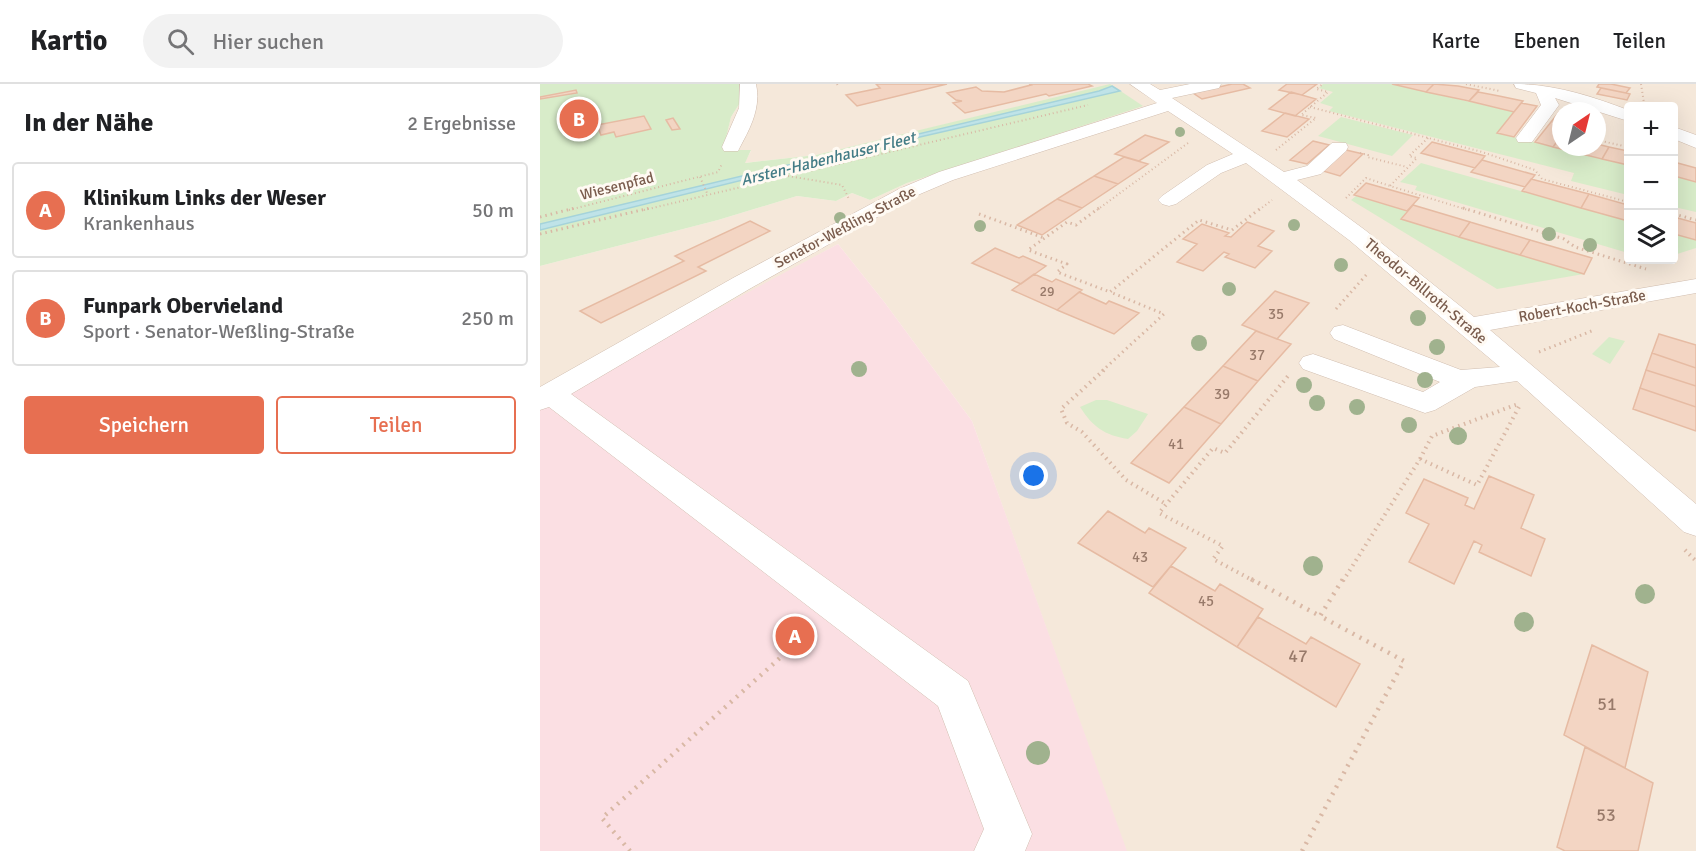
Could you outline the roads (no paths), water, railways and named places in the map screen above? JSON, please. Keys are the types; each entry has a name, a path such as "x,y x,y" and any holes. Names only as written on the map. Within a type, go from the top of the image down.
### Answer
{"street":[{"path":"730,147 740,129 751,96 748,84"},
{"name":"Theodor-Billroth-Straße","path":"1138,84 1249,158 1277,188 1318,207 1361,237 1522,371 1696,523"},
{"name":"Senator-Weßling-Straße","path":"545,397 906,193 1213,84"},
{"path":"1522,84 1590,102 1624,114"},
{"path":"1525,138 1550,105 1543,90"},
{"path":"1678,135 1696,142"},
{"path":"1277,188 1314,170 1339,147"},
{"path":"1169,200 1214,169 1249,158"},
{"name":"Robert-Koch-Straße","path":"1468,326 1688,287"},
{"path":"1336,325 1465,381"},
{"path":"1301,369 1425,403 1465,381 1522,371"},
{"path":"545,397 954,694 1010,834 997,851"}],"water":[{"name":"Arsten-Habenhauser Fleet","path":"1112,86 1120,91 872,148 540,230 540,224 1099,91"}],"place":[{"name":"Funpark Obervieland","path":"579,119"},
{"name":"Klinikum Links der Weser","path":"795,636"}]}
